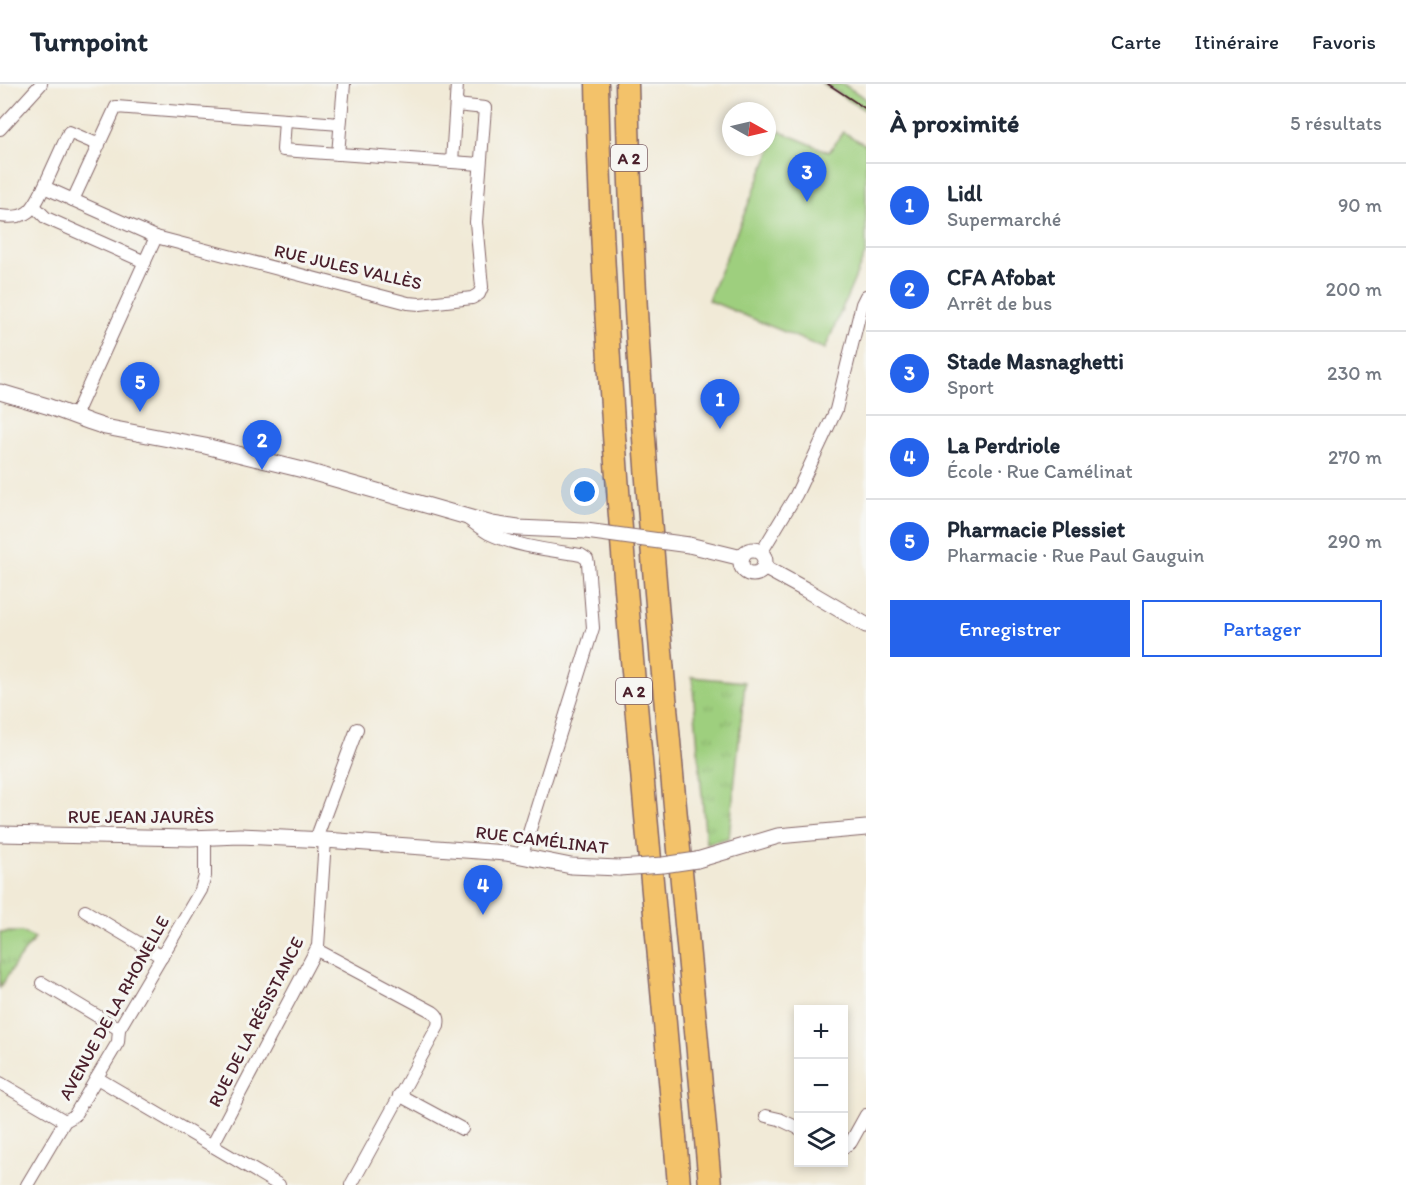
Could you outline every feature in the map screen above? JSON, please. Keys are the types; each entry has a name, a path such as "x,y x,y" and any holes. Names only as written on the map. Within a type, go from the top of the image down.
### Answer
{"highway":[{"path":"588,84 590,128 601,196"},
{"name":"A 2","path":"597,84 614,441 629,636 679,1185"},
{"name":"A 2","path":"627,84 632,232 654,570 710,1185"},
{"path":"632,232 637,84"}],"street":[{"path":"0,129 41,84"},
{"path":"338,153 344,84"},
{"path":"452,162 458,84"},
{"name":"RUE JULES VALLÈS","path":"44,187 156,237 408,303 420,304 472,298 479,294 482,283 476,228 484,108 456,105"},
{"path":"73,200 116,106 340,124"},
{"path":"285,120 283,150 480,164"},
{"path":"0,216 25,214 35,207 69,132 99,145"},
{"path":"35,207 46,218 145,262"},
{"path":"75,416 156,237"},
{"path":"866,296 862,304 836,410 796,495 763,560 757,573 747,573 741,565 746,552 757,550 763,560 806,590 866,625"},
{"path":"0,392 47,405 90,422 205,446 307,471 492,524 518,528 586,531 688,545 742,558"},
{"path":"465,517 487,532 501,538 528,546 581,555 587,559 588,563 593,628 522,855"},
{"name":"RUE DE LA RÉSISTANCE","path":"212,1146 317,950 321,839 357,729"},
{"name":"RUE CAMÉLINAT","path":"282,838 522,855 571,866 619,868 697,860 778,836 866,828"},
{"name":"RUE JEAN JAURÈS","path":"0,834 282,838"},
{"name":"AVENUE DE LA RHONELLE","path":"27,1185 65,1121 74,1116 97,1078 118,1042 119,1029 203,886 205,837"},
{"path":"86,911 162,957"},
{"path":"317,950 438,1016 438,1026 351,1185"},
{"path":"42,983 119,1029"},
{"path":"97,1078 279,1185"},
{"path":"0,1083 65,1121"},
{"path":"399,1095 462,1129"},
{"path":"848,1144 866,1114"},
{"path":"766,1116 784,1120 794,1126"}],"green space":[{"path":"823,84 843,84 866,99 866,111"},
{"path":"779,131 829,152 843,132 866,145 866,252 825,349 708,300 768,156 776,156 776,138"},
{"path":"692,677 745,682 729,838 706,843"},
{"path":"0,932 22,932 35,938 0,988"}],"tram line":[{"path":"828,84 866,109"}],"place":[{"name":"Stade Masnaghetti","path":"807,202"},
{"name":"Pharmacie Plessiet","path":"140,412"},
{"name":"Lidl","path":"720,429"},
{"name":"CFA Afobat","path":"262,470"},
{"name":"La Perdriole","path":"483,915"}]}
